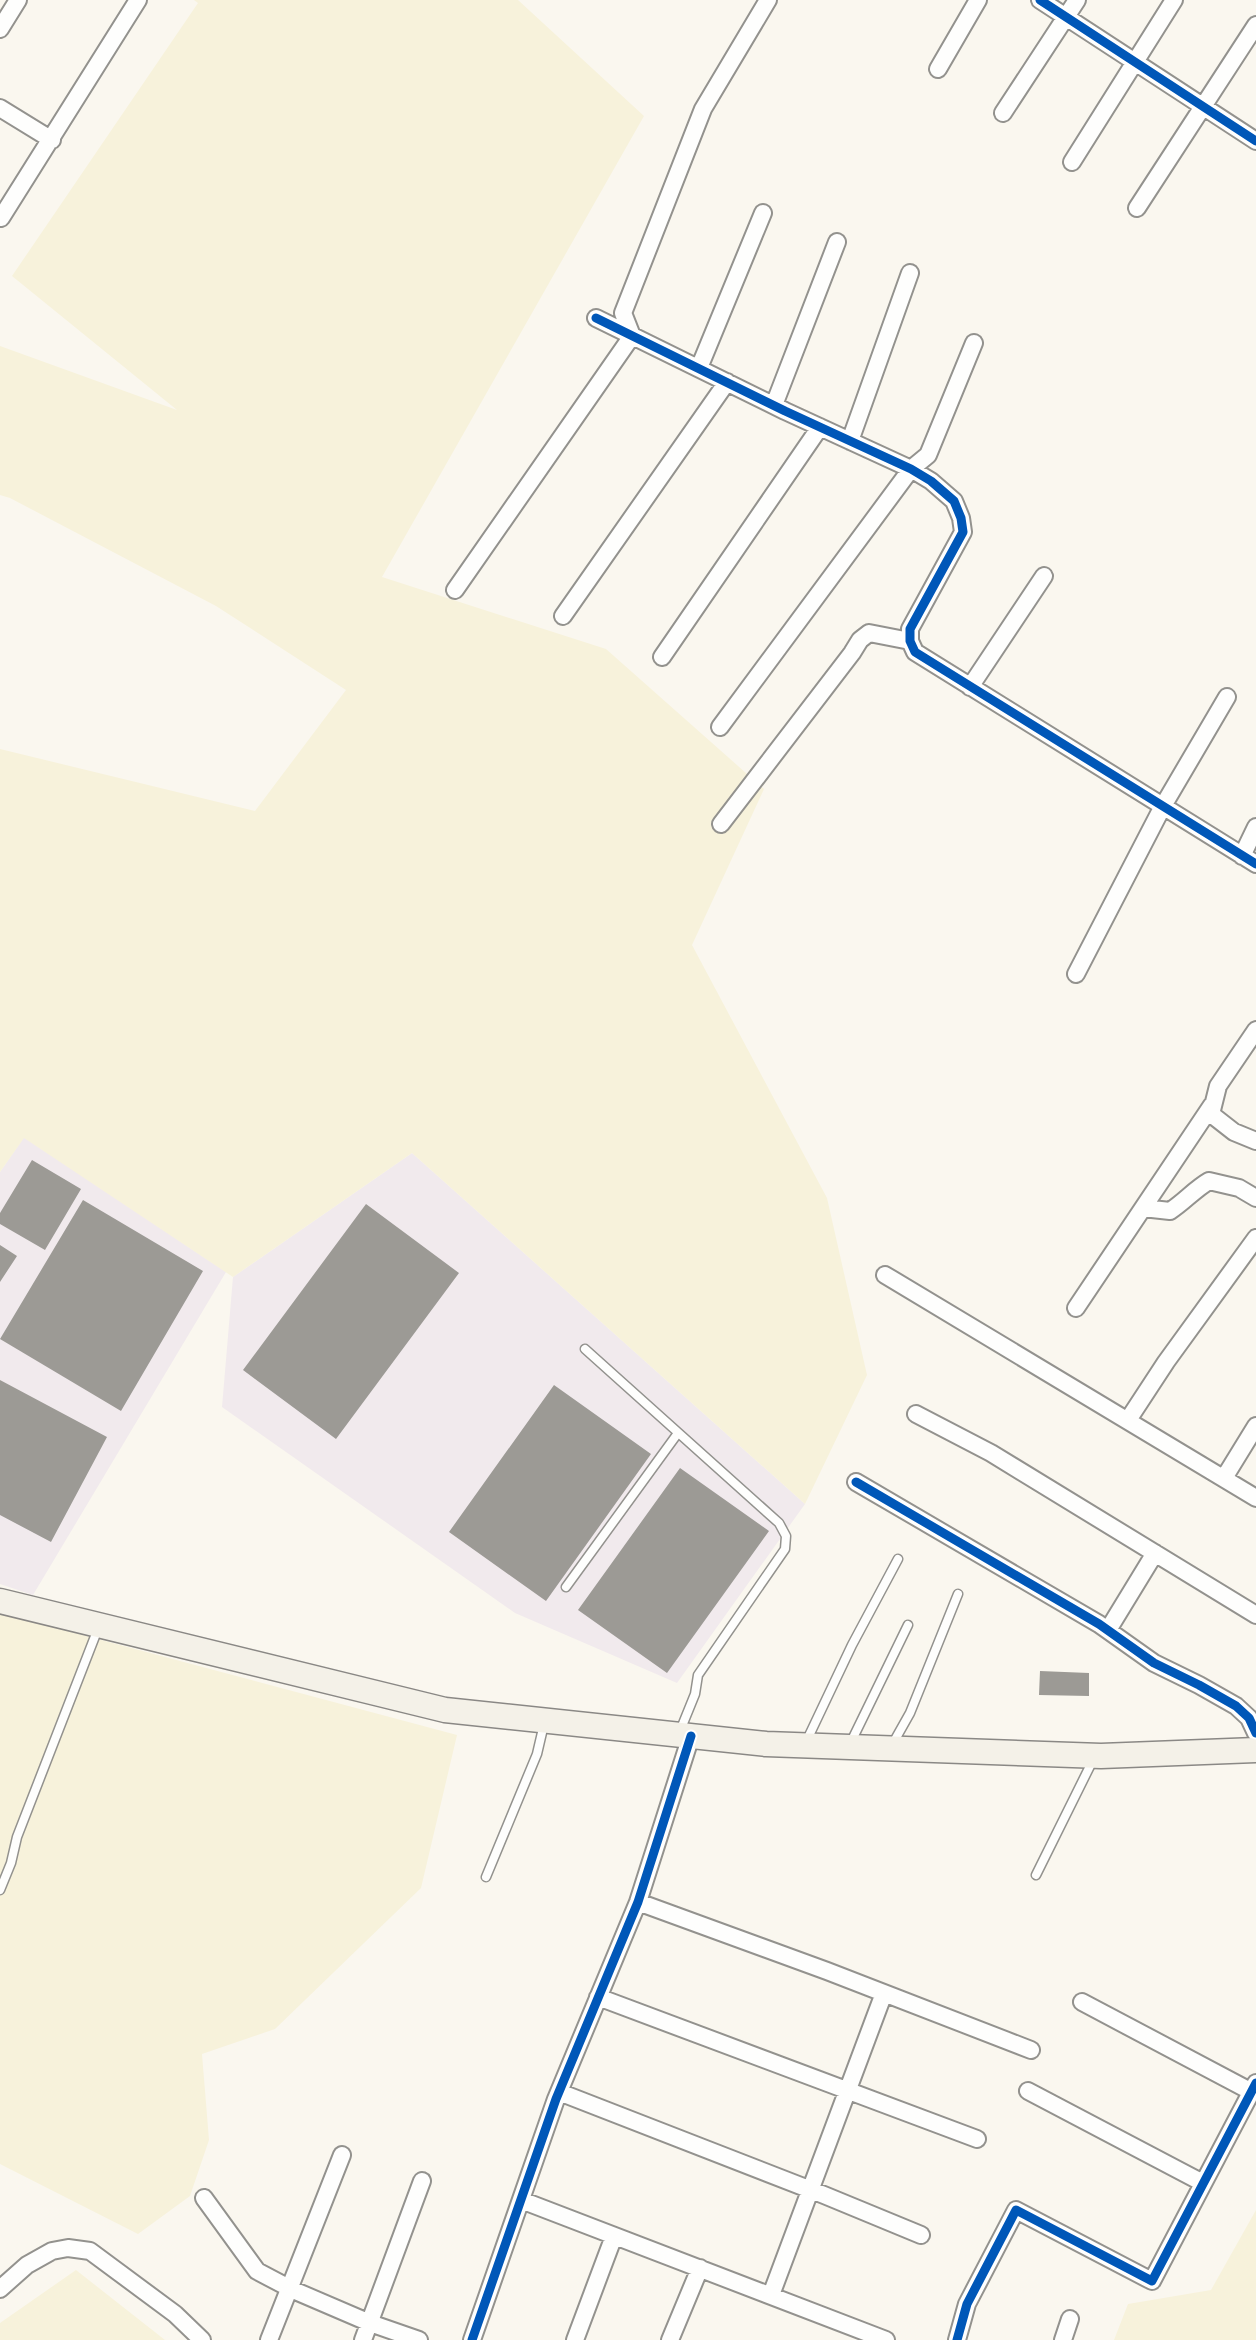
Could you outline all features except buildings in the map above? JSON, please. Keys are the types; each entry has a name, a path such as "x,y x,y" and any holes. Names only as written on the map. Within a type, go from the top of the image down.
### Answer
{"main road":[{"path":"0,1601 445,1710 766,1744 1096,1755 1256,1750"}],"street":[{"path":"0,29 18,0"},
{"path":"1,218 138,0"},
{"path":"632,336 623,314 686,150 703,109 768,0"},
{"path":"938,69 978,0"},
{"path":"1040,0 1256,141"},
{"path":"1003,113 1077,0"},
{"path":"1072,162 1174,0"},
{"path":"1137,208 1256,25"},
{"path":"0,108 52,140"},
{"path":"699,368 763,213"},
{"path":"774,405 837,243"},
{"path":"850,441 910,273"},
{"path":"596,318 911,469 931,481 954,501 961,518 963,532 910,628 910,641 915,652 1249,860 1256,827"},
{"path":"455,590 632,336"},
{"path":"720,727 911,469 928,454 974,343"},
{"path":"563,616 727,382"},
{"path":"662,657 820,427"},
{"path":"970,687 1044,576"},
{"path":"721,824 860,640 870,633 910,641"},
{"path":"1076,974 1163,806 1227,697"},
{"path":"1256,1030 1218,1086 1211,1114 1234,1132 1256,1141"},
{"path":"1076,1308 1212,1105"},
{"path":"1143,1208 1170,1211 1209,1180 1239,1188 1256,1198"},
{"path":"1128,1420 1166,1362 1256,1238"},
{"path":"885,1275 1256,1498"},
{"path":"916,1414 992,1454 1256,1615"},
{"path":"1224,1478 1256,1426"},
{"path":"856,1482 1108,1630 1154,1663 1199,1685 1236,1707 1249,1718 1256,1734"},
{"path":"1108,1630 1155,1553"},
{"path":"472,2340 559,2092 638,1902 685,1735"},
{"path":"638,1902 1031,2050"},
{"path":"771,2295 884,1993"},
{"path":"598,1997 977,2139"},
{"path":"957,2340 967,2304 1016,2210 1152,2281 1254,2088 1082,2002"},
{"path":"1028,2091 1203,2183"},
{"path":"559,2092 921,2235"},
{"path":"269,2340 342,2155"},
{"path":"363,2340 422,2181"},
{"path":"204,2198 257,2271 370,2323 419,2340"},
{"path":"521,2200 771,2295 855,2334 886,2340"},
{"path":"575,2340 614,2236"},
{"path":"0,2289 27,2265 52,2250 68,2248 90,2251 175,2314 202,2340"},
{"path":"670,2340 699,2268"},
{"path":"1063,2340 1071,2319"}],"lane":[{"path":"585,1349 779,1523 786,1536 785,1549 698,1675 685,1735"},
{"path":"566,1587 678,1433"},
{"path":"804,1745 897,1559"},
{"path":"890,1748 910,1713 958,1594"},
{"path":"0,1890 99,1625"},
{"path":"849,1747 908,1625"},
{"path":"486,1877 537,1754 545,1720"},
{"path":"1036,1875 1096,1755"}],"shaded area":[{"path":"194,0 518,0 644,116 382,577 606,649 764,789 692,945 827,1198 867,1375 805,1504 412,1153 233,1277 24,1138 0,1172 0,749 255,811 346,690 216,606 10,498 0,495 0,346 177,410 12,276 198,3"},
{"path":"24,1137 226,1272 33,1595 0,1584 0,1172"},
{"path":"412,1153 805,1504 677,1683 515,1613 222,1407 233,1277"},
{"path":"0,1613 457,1735 421,1888 275,2029 202,2054 209,2140 190,2196 138,2234 0,2164"},
{"path":"1256,2210 1256,2340 1114,2340 1128,2304 1211,2290"},
{"path":"76,2270 165,2340 0,2340 0,2323"}],"cycle path":[{"path":"1040,0 1256,141"},
{"path":"596,318 785,411 911,469 931,481 954,501 961,518 963,532 910,629 910,641 915,652 1256,864"},
{"path":"856,1482 1099,1624 1154,1663 1236,1706 1249,1718 1256,1733"},
{"path":"472,2340 556,2099 638,1902 691,1736"},
{"path":"957,2340 967,2304 1016,2210 1152,2281 1256,2083"}]}
